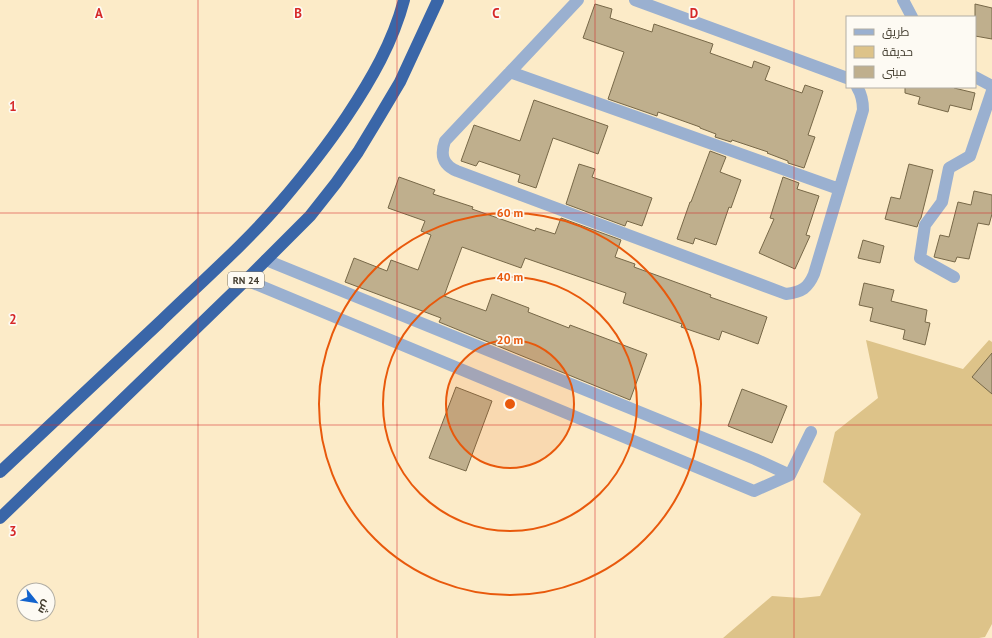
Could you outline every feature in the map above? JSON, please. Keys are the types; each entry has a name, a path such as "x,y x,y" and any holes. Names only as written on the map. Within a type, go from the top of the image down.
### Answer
{"highway":[{"name":"RN 24","path":"0,472 205,279 279,204 330,141 362,94 386,50 401,12 404,0"},
{"name":"RN 24","path":"0,518 310,216 358,152 400,82 438,0"}],"street":[{"path":"578,0 445,141 442,148 442,155 445,163 457,172 786,294 796,293 804,289 814,274 863,110 861,93 858,88"},
{"path":"635,0 846,78"},
{"path":"903,0 911,16"},
{"path":"510,72 839,189"},
{"path":"976,78 992,86"},
{"path":"954,277 920,258 925,224 942,202 950,168 970,156 992,91"},
{"path":"266,260 755,459 790,475"},
{"path":"246,280 754,491 790,475 811,432"}],"green space":[{"path":"866,340 963,369 989,340 992,342 992,624 985,637 979,638 723,638 772,596 801,598 820,596 861,514 823,482 835,432 878,398"}],"building":[{"path":"595,4 612,9 610,18 652,32 654,24 713,44 710,53 752,68 754,61 770,67 765,80 802,93 805,85 823,91 808,135 815,137 804,168 788,163 788,161 767,153 768,152 732,140 731,142 715,137 716,134 658,112 657,116 608,99 624,52 583,38"},
{"path":"975,4 992,8 992,39 976,36"},
{"path":"905,88 954,88 975,93 971,110 950,105 948,112 918,104 920,97 905,93"},
{"path":"534,100 608,126 598,154 553,138 536,188 518,182 520,175 479,161 476,166 461,161 474,125 520,141"},
{"path":"710,151 726,157 720,172 741,180 731,208 729,207 716,245 695,238 693,244 677,239"},
{"path":"579,164 595,169 592,177 652,198 642,226 627,221 625,226 566,204"},
{"path":"909,164 933,170 921,218 917,227 885,219 891,197 900,199"},
{"path":"399,177 435,190 433,194 473,207 472,209 535,231 536,228 555,234 561,218 621,240 615,257 635,264 634,267 711,295 710,297 767,317 758,344 722,331 719,340 681,327 682,324 623,303 626,293 525,258 521,268 462,247 444,296 486,311 492,294 529,308 528,312 569,328 570,325 647,354 630,400 439,322 441,318 345,282 354,258 387,271 391,260 418,270 431,235 421,231 425,221 388,208"},
{"path":"783,177 799,183 797,189 819,196 806,235 810,236 795,269 759,253 774,219 770,218"},
{"path":"974,191 992,195 992,214 989,225 978,223 969,259 957,257 955,262 934,257 940,235 949,237 958,202 971,205"},
{"path":"863,240 884,246 880,263 858,258"},
{"path":"864,283 894,290 891,301 927,310 925,322 930,323 925,345 903,339 905,330 870,321 873,308 859,305"},
{"path":"992,353 992,394 972,377"},
{"path":"456,387 492,401 466,471 429,458"},
{"path":"742,389 787,406 772,443 728,426"}]}
